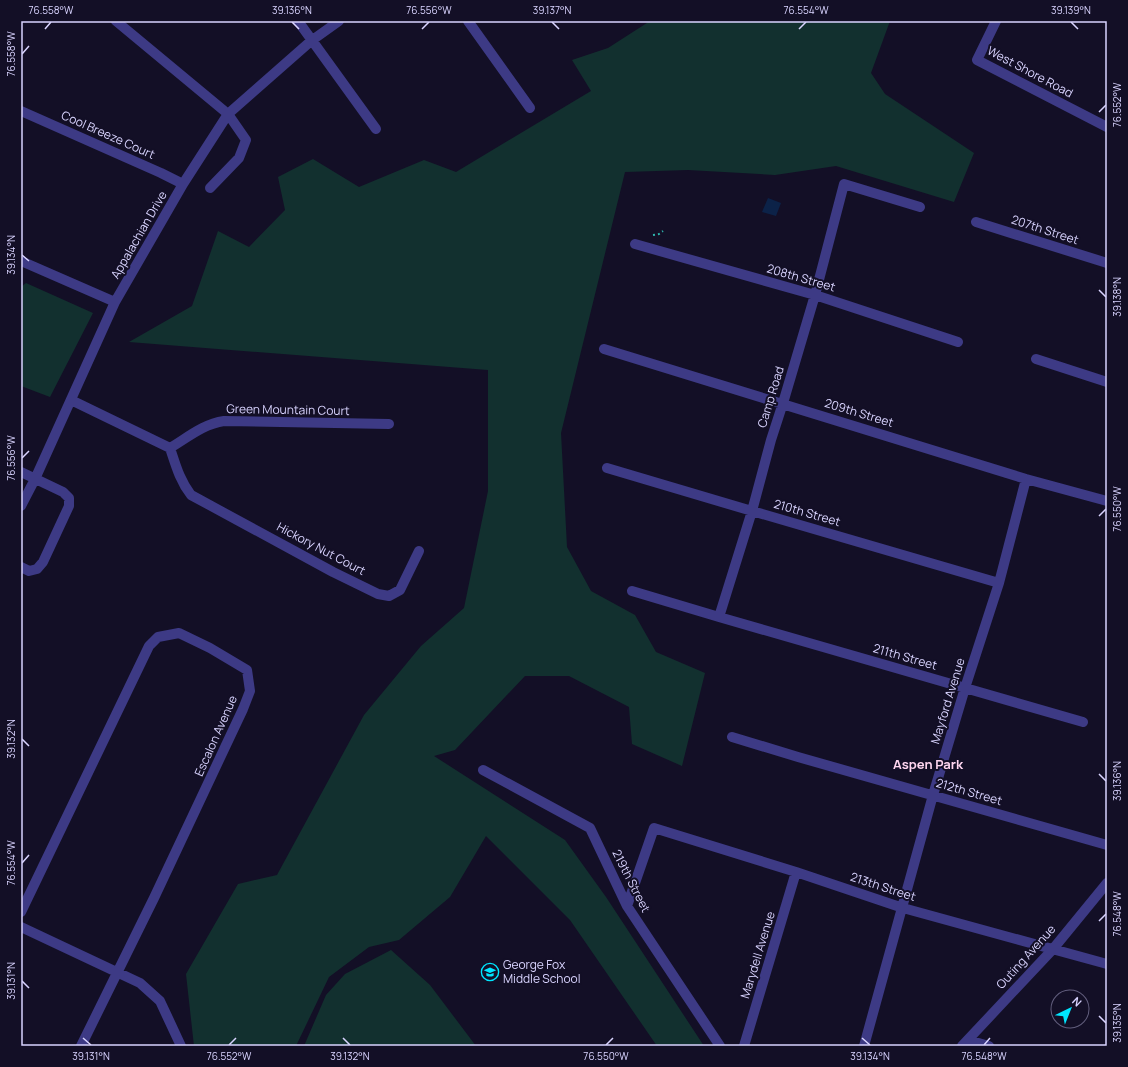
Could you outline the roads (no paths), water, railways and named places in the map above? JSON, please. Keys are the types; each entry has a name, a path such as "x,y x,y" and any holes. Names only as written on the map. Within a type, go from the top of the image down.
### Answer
{"street":[{"path":"116,21 228,114 246,140 240,158 210,188"},
{"path":"298,21 376,129"},
{"name":"Appalachian Drive","path":"21,506 35,479 115,302 183,184 228,114 311,41 339,21"},
{"path":"468,21 530,108"},
{"name":"West Shore Road","path":"996,21 977,60 1107,127"},
{"name":"Cool Breeze Court","path":"21,111 161,172 183,184"},
{"name":"Camp Road","path":"719,617 752,511 771,440 815,295 844,184 920,207"},
{"name":"207th Street","path":"976,222 1107,263"},
{"name":"208th Street","path":"635,244 815,295 958,342"},
{"path":"21,261 115,302"},
{"name":"209th Street","path":"604,349 1026,479 1107,501"},
{"path":"1036,359 1107,382"},
{"path":"71,400 170,448"},
{"name":"Green Mountain Court","path":"170,448 214,422 389,424"},
{"name":"Hickory Nut Court","path":"170,448 178,476 192,495 333,572 378,594 389,596 400,590 419,551"},
{"name":"210th Street","path":"608,468 999,583"},
{"path":"21,472 63,492 69,498 69,506 43,562 37,569 29,571 21,567"},
{"name":"Mayford Avenue","path":"864,1046 933,795 965,688 999,583 1026,479"},
{"name":"211th Street","path":"632,591 1083,722"},
{"name":"Escalon Avenue","path":"21,912 149,646 158,637 178,633 210,648 247,670 250,691 243,709 154,898 81,1046"},
{"name":"212th Street","path":"732,737 1107,845"},
{"name":"219th Street","path":"483,770 590,828 627,906 720,1046"},
{"name":"213th Street","path":"627,906 654,828 796,872 903,908 1107,964"},
{"name":"Marydell Avenue","path":"744,1046 796,872"},
{"name":"Outing Avenue","path":"965,1043 1053,949 1107,883"},
{"path":"21,927 140,983 160,1001 181,1046"},
{"path":"965,1043 989,1046"}],"water":[{"path":"768,198 781,203 776,216 762,212"}],"place":[{"name":"George Fox Middle School","path":"490,972"}],"district":[{"name":"Aspen Park","path":"928,764"}]}
